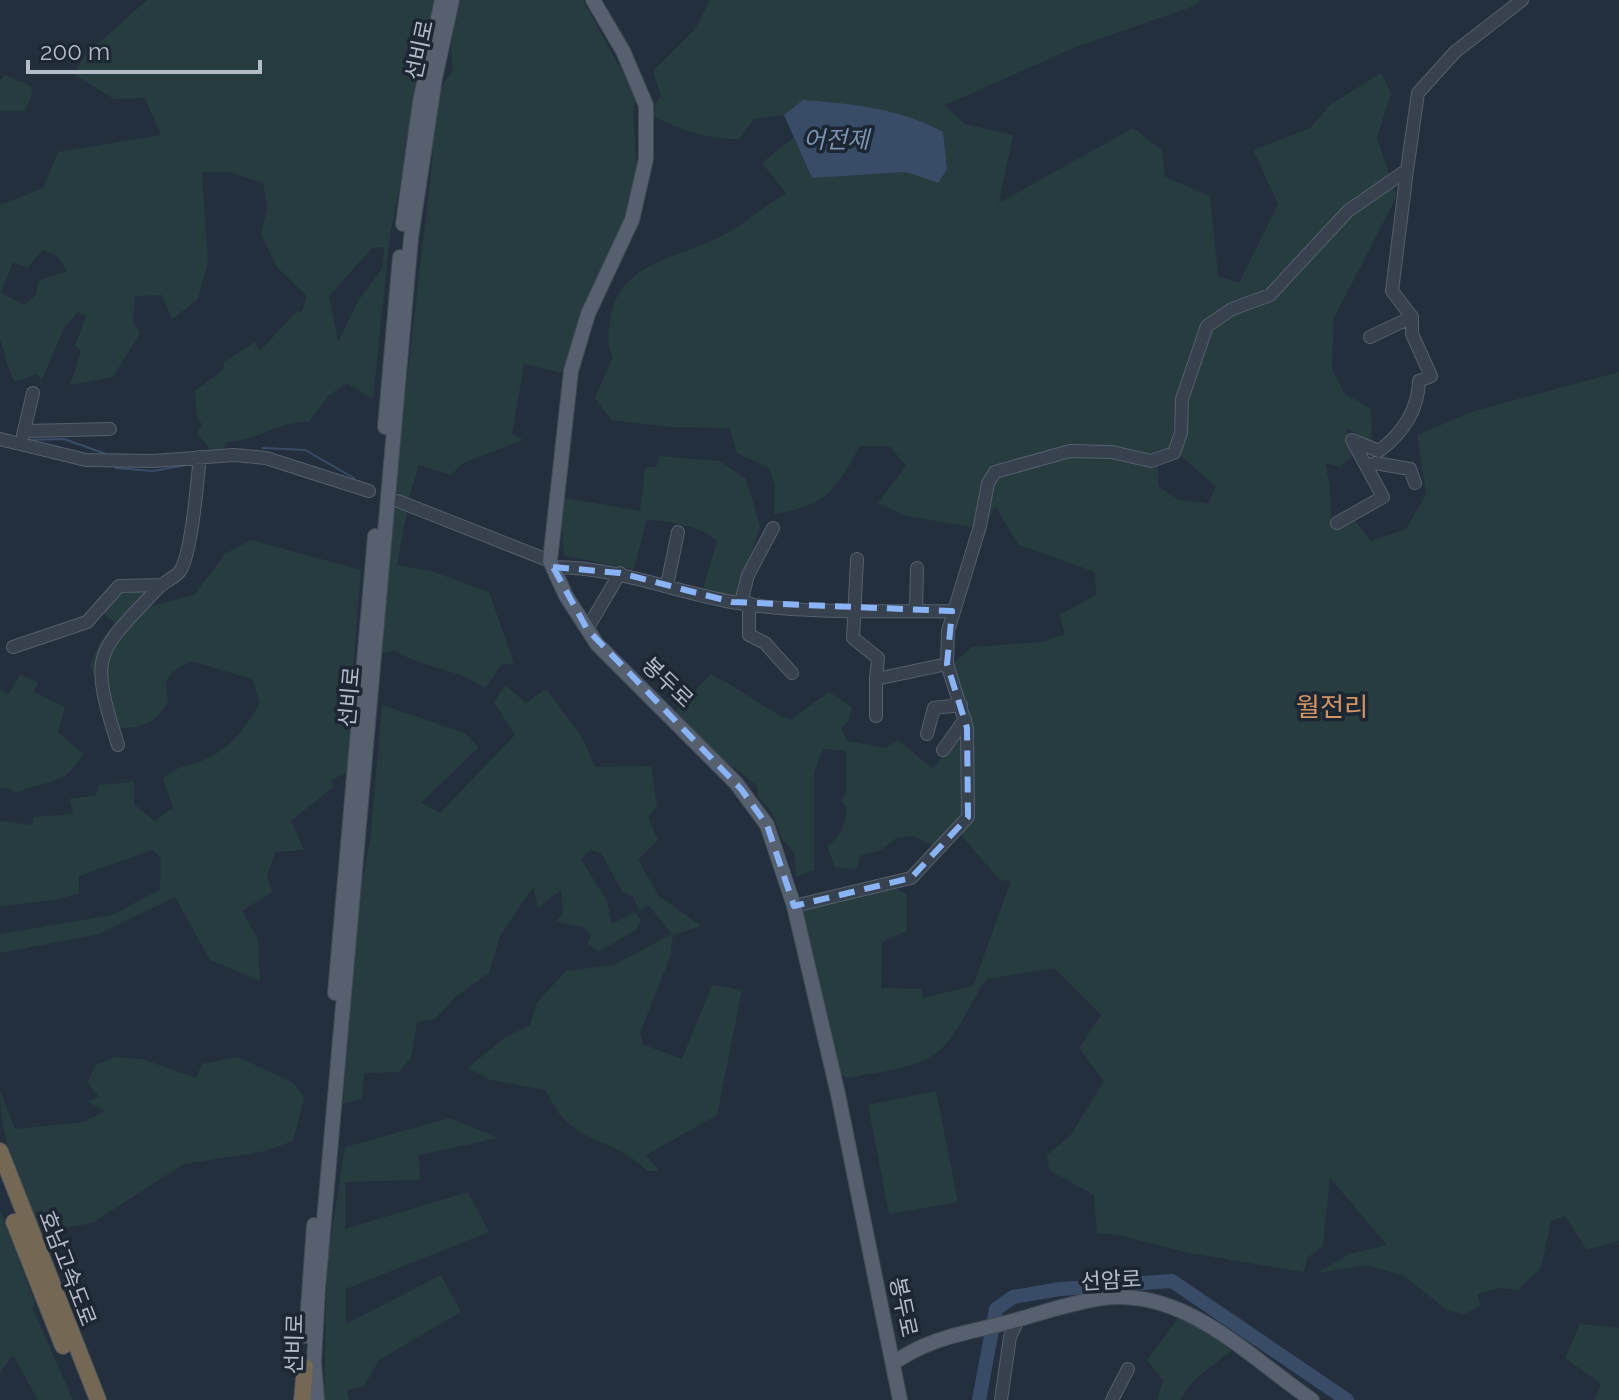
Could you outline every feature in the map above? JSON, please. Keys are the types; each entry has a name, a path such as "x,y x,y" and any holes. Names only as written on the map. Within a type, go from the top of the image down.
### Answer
{"highway":[{"name":"호남고속도로","path":"0,1151 98,1400"},
{"name":"호남고속도로","path":"0,1183 86,1400"},
{"path":"304,1400 305,1367"}],"main road":[{"name":"선비로","path":"305,1367 307,1296 398,277 420,102 442,0"},
{"name":"선비로","path":"317,1400 314,1362 318,1288 411,238 435,78 452,0"},
{"path":"552,564 571,371 588,314 632,220 646,159 646,105 623,51 593,0"},
{"name":"봉두로","path":"552,564 597,644 736,783 767,825 794,906 838,1094 900,1400"},
{"name":"선암로","path":"893,1363 922,1344 1014,1321 1051,1308 1105,1298 1148,1299 1199,1319 1312,1400"}],"street":[{"path":"1337,523 1383,497 1352,440 1379,451 1397,437 1416,403 1419,381 1431,376 1412,334 1412,317 1392,291 1418,93 1455,52 1522,0"},
{"path":"794,906 911,878 968,817 965,719 947,664 952,611 980,526 988,483 995,472 1070,451 1112,452 1151,461 1174,453 1181,433 1182,399 1207,326 1232,309 1270,295 1348,211 1407,170"},
{"path":"1370,337 1412,317"},
{"path":"17,444 26,431 33,393"},
{"path":"26,431 110,429"},
{"path":"0,439 86,460 266,458 369,491"},
{"path":"118,745 104,705 100,673 103,651 118,627 142,609 162,585 180,571 190,535 200,457"},
{"path":"1367,468 1375,463 1410,469 1415,483"},
{"path":"398,501 552,564 620,573 745,603 855,611 952,611"},
{"path":"773,528 748,575 745,603 749,635 765,643 792,673"},
{"path":"667,585 678,532"},
{"path":"857,559 853,638 878,658 876,716"},
{"path":"916,611 917,568"},
{"path":"587,629 620,573"},
{"path":"13,647 87,622 119,586 162,585"},
{"path":"876,679 947,664"},
{"path":"927,734 934,708 961,705"},
{"path":"943,750 965,719"},
{"path":"1001,1400 1014,1321"},
{"path":"1112,1400 1128,1369"}],"highlighted area":[{"path":"553,567 620,573 732,602 952,611 947,664 967,728 968,817 911,878 794,906 767,825 741,789 587,629"}],"green space":[{"path":"147,0 437,0 390,235 373,399 347,383 329,395 309,422 288,424 228,442 223,450 210,449 197,433 202,425 197,416 195,391 223,370 224,362 255,342 260,351 297,311 302,312 307,296 277,267 261,234 267,208 263,183 229,172 202,172 208,261 198,299 172,319 162,295 135,296 133,322 140,333 113,377 70,385 81,351 75,346 86,316 78,312 64,328 42,380 36,374 15,382 0,339 0,205 43,188 58,152 161,135 145,98 114,99 74,74 85,55","holes":["384,247 383,267 358,301 338,342 329,296 372,248","43,250 57,256 67,271 38,281 36,295 24,305 1,293 13,262 27,268"]},
{"path":"458,0 583,0 637,99 633,109 637,184 566,374 524,364 512,434 523,440 463,463 451,475 419,465 409,498 394,492 433,155 432,121 440,90 453,71 451,48"},
{"path":"710,0 1201,0 1194,6 1076,47 945,105 965,124 1013,135 999,203 1133,128 1162,150 1165,177 1210,196 1218,276 1239,283 1278,204 1253,150 1310,128 1330,105 1381,73 1391,93 1377,138 1397,196 1334,318 1332,369 1345,394 1371,409 1372,443 1347,428 1352,457 1339,467 1325,463 1330,487 1331,525 1353,518 1371,541 1406,529 1426,494 1417,435 1474,411 1619,372 1619,1241 1587,1250 1565,1216 1551,1221 1541,1268 1518,1290 1499,1288 1477,1294 1481,1305 1465,1314 1448,1311 1404,1276 1367,1265 1317,1273 1349,1254 1387,1245 1330,1178 1323,1246 1307,1258 1304,1272 1188,1253 1119,1235 1097,1233 1094,1195 1049,1170 1047,1155 1070,1136 1104,1081 1079,1048 1101,1015 1054,968 987,979 949,1040 924,1060 892,1070 848,1078 841,1076 799,909 893,886 907,895 907,931 882,942 881,988 922,989 923,998 973,986 1011,881 1000,880 960,834 940,849 914,836 896,838 881,850 861,855 856,870 835,867 827,846 839,834 846,814 847,808 841,800 846,792 846,751 823,749 814,772 814,870 796,877 794,853 782,839 772,812 758,797 757,786 734,767 730,770 676,711 711,674 790,720 829,692 852,707 849,720 841,728 847,741 886,748 898,740 933,769 964,729 951,665 972,647 1042,642 1065,634 1059,615 1096,595 1095,572 1019,545 995,506 983,529 906,516 878,503 906,466 890,446 860,446 828,494 806,506 774,514 775,486 769,468 737,453 730,428 671,427 611,420 595,398 613,357 608,332 618,296 629,281 644,269 719,238 786,193 762,163 794,137 812,178 906,172 937,183 803,100 784,115 754,119 739,139 695,133 654,116 655,104 661,96 653,71 695,29","holes":["1179,454 1216,487 1208,504 1179,500 1158,486 1158,466"]},
{"path":"5,75 31,86 32,95 25,111 0,111 0,80"},
{"path":"659,456 719,461 746,479 760,526 737,598 703,589 717,541 702,531 684,525 647,519 634,569 564,556 560,497 640,511 645,468 657,466"},
{"path":"392,506 407,512 397,565 431,571 489,592 514,663 501,665 485,689 463,676 394,650 380,655"},
{"path":"251,540 361,570 351,697 356,698 348,772 331,780 333,787 291,821 304,850 276,852 267,875 272,892 242,911 258,939 260,981 210,960 175,897 99,934 0,953 0,934 112,915 160,890 161,858 152,850 79,876 79,893 56,900 0,906 0,821 32,825 34,817 73,814 70,799 96,795 99,785 134,782 134,804 154,821 173,808 163,779 175,770 207,759 234,739 260,702 252,679 191,661 173,671 166,681 168,703 158,715 142,725 119,728 90,665 99,644 115,623 102,612 123,592 145,592 152,606 194,595 225,554"},
{"path":"20,674 38,683 34,692 65,707 58,732 83,754 70,772 62,777 16,793 0,788 0,689 9,694"},
{"path":"505,685 526,703 546,689 582,737 595,767 651,766 657,806 648,818 658,840 638,860 659,896 701,926 673,935 670,957 640,1033 644,1045 682,1059 712,985 742,990 717,1115 646,1155 659,1171 647,1171 634,1159 579,1131 555,1108 546,1090 490,1080 468,1068 503,1039 530,1025 536,1004 566,971 614,965 672,934 649,906 640,911 633,897 622,891 601,853 590,850 581,859 607,901 612,924 634,912 641,919 636,930 600,951 587,944 591,935 583,927 556,922 563,913 561,890 538,908 533,887 500,936 489,973 455,997 435,1019 417,1022 411,1058 399,1072 364,1073 362,1099 343,1104 358,903 370,841 382,705 465,733 479,747 421,803 440,813 515,735 494,702"},
{"path":"113,1057 142,1059 196,1078 202,1064 238,1057 294,1083 304,1098 293,1141 265,1151 184,1164 92,1223 42,1232 19,1181 8,1146 0,1091 15,1129 84,1122 105,1111 87,1101 99,1097 87,1082 96,1065"},
{"path":"936,1091 958,1202 889,1214 868,1105"},
{"path":"450,1118 498,1138 419,1155 420,1180 345,1182 345,1229 468,1192 489,1232 346,1289 346,1324 441,1275 461,1312 379,1360 364,1386 347,1390 349,1400 324,1400 327,1263 345,1147"},
{"path":"0,1210 35,1303 32,1307 73,1400 38,1400 13,1355 0,1373"},
{"path":"1179,1317 1196,1323 1232,1350 1194,1380 1180,1400 1157,1400 1163,1380 1147,1360"},
{"path":"1580,1324 1619,1328 1619,1400 1594,1400 1601,1384 1565,1358"}],"water":[{"name":"어전제","path":"803,100 875,108 927,124 943,132 947,169 938,183 906,172 812,178 784,115"}],"waterway":[{"path":"27,440 64,439 106,454"},
{"path":"263,448 305,450 354,478"},
{"path":"116,468 153,471 187,465"},
{"path":"979,1400 996,1309 1013,1297 1060,1289 1172,1281 1347,1400"}],"district":[{"name":"월전리","path":"1332,707"}]}
